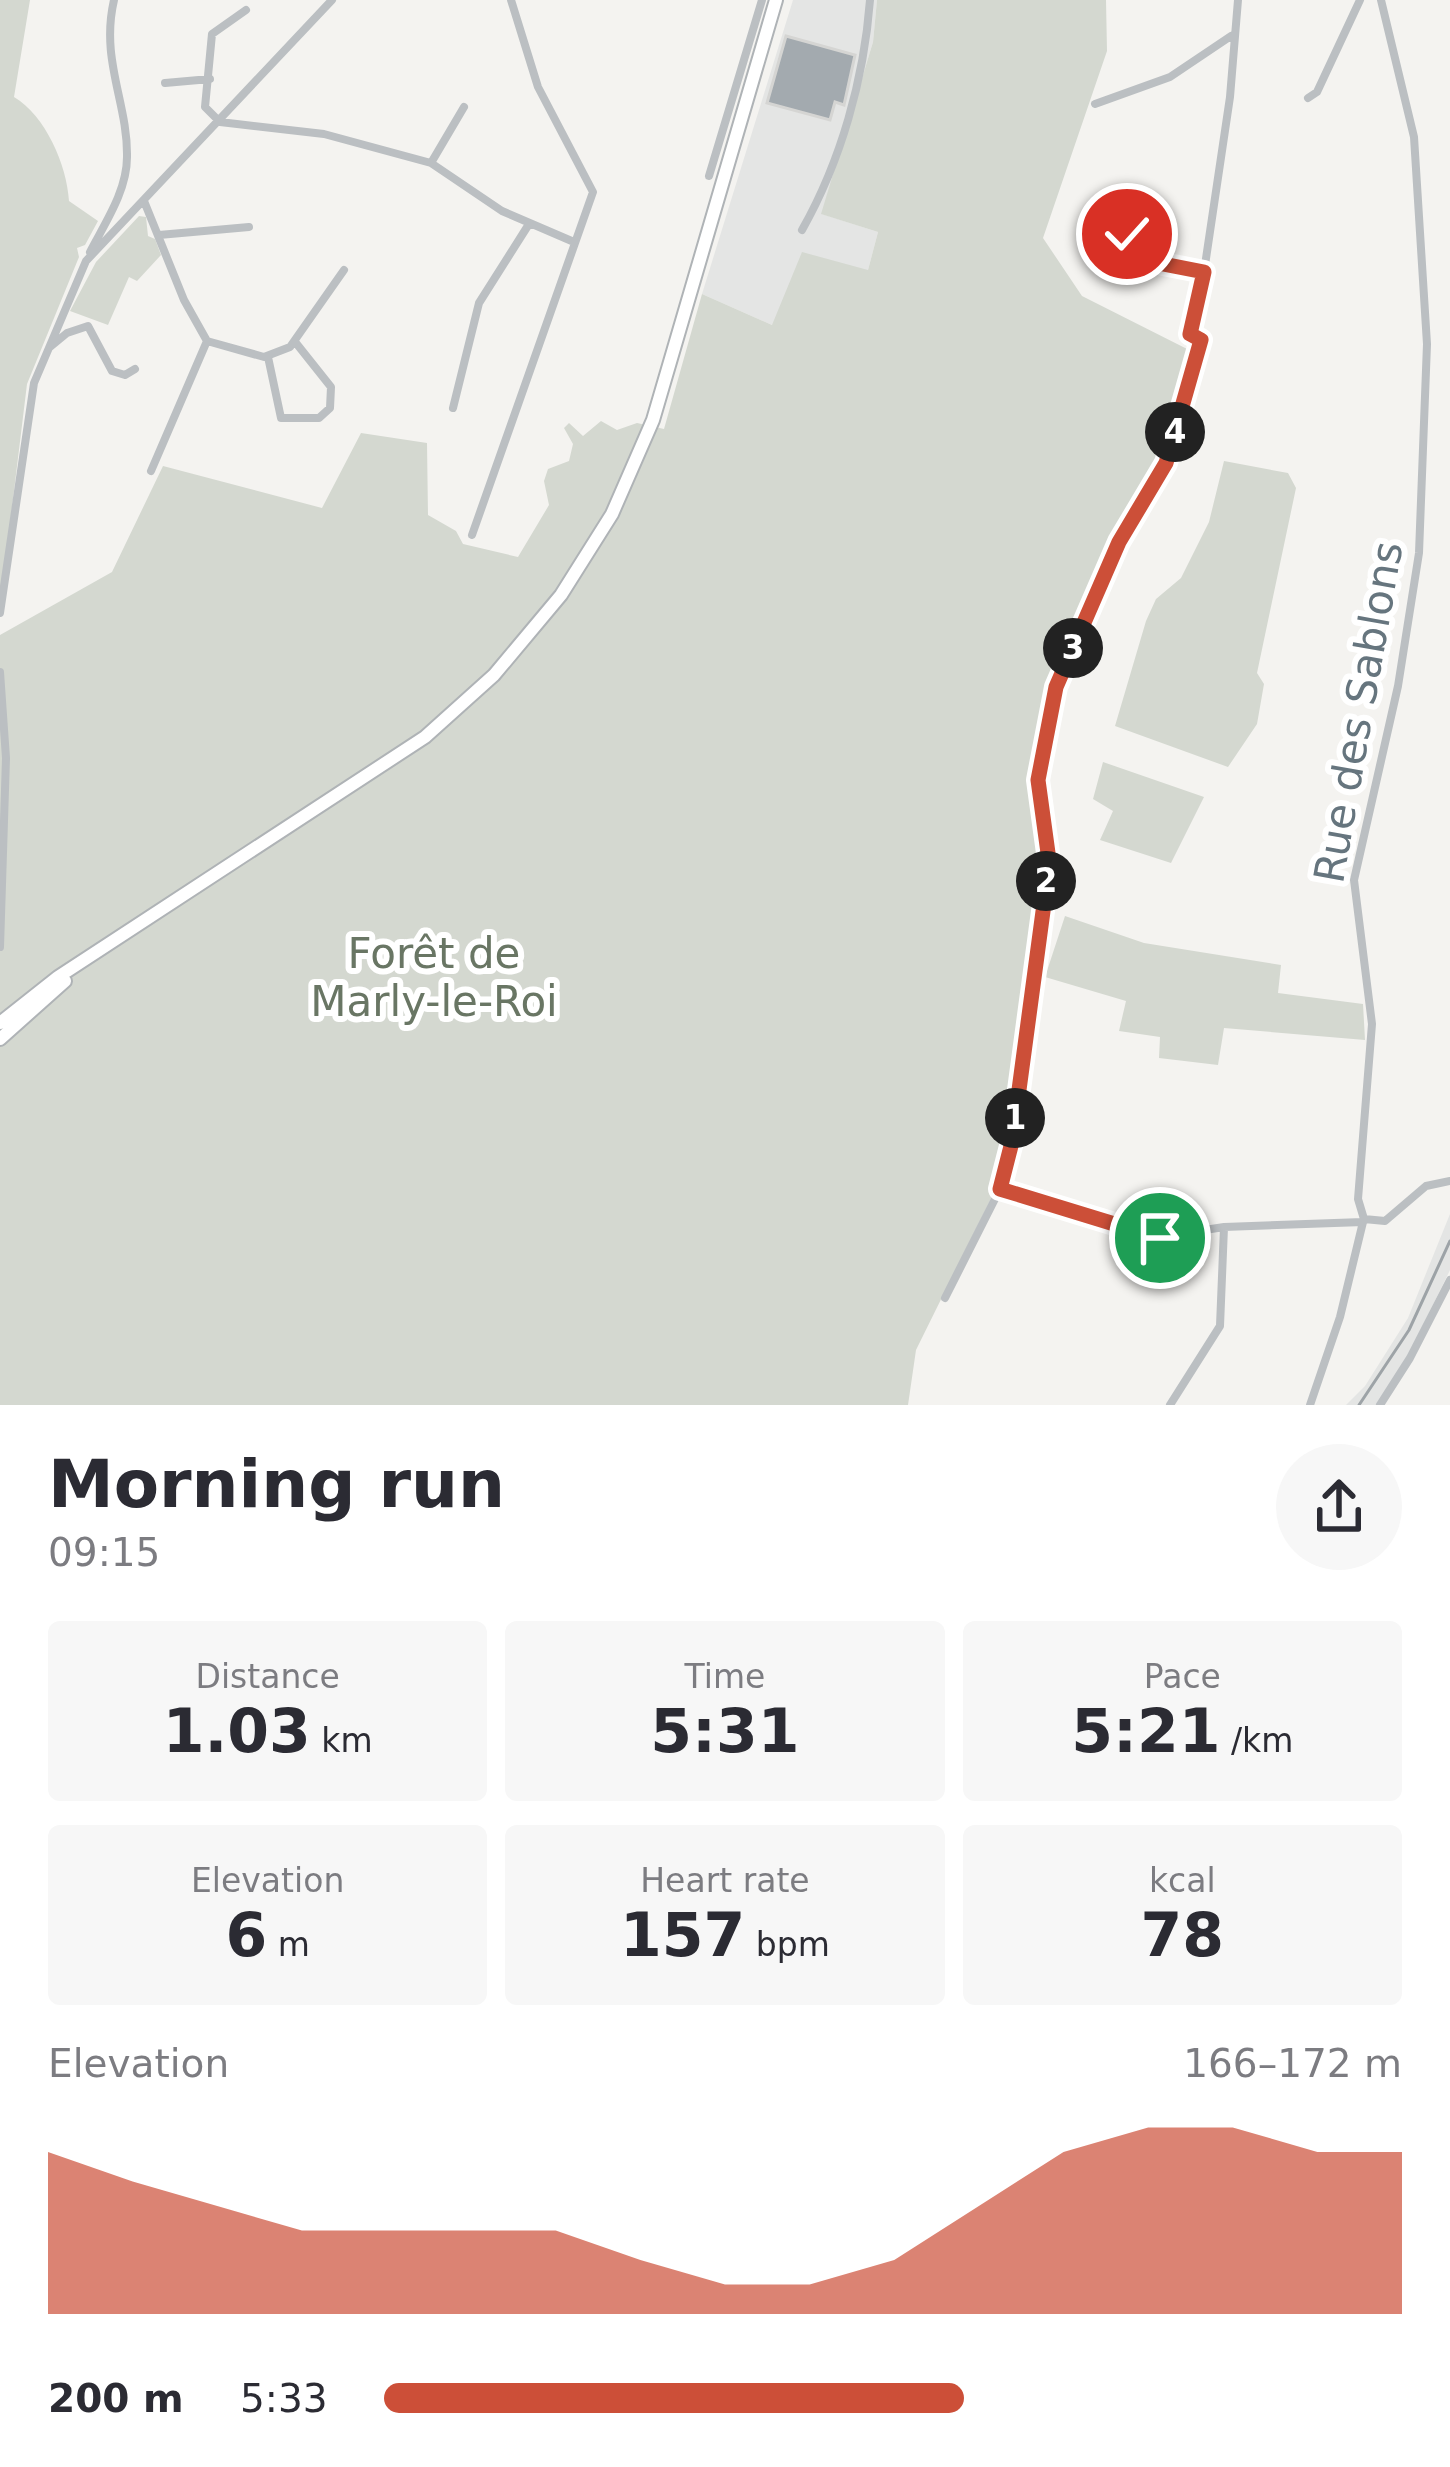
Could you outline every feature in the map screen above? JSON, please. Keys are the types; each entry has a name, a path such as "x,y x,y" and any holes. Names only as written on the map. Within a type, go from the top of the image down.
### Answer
{"main road":[{"path":"2,1028 58,977 425,737 494,675 561,595 612,514 653,420 776,0"}],"street":[{"path":"0,613 34,383 118,196 128,162 112,82 114,0"},
{"path":"86,261 332,0"},
{"path":"472,535 592,198 592,187 538,87 511,0"},
{"path":"710,176 762,0"},
{"path":"802,230 845,128 865,50 870,0"},
{"path":"945,1298 1000,1189 1012,1142 1046,889 1048,853 1038,780 1056,687 1119,542 1166,463 1201,340 1190,334 1204,272 1238,0"},
{"path":"1308,98 1317,92 1360,0"},
{"name":"Rue des Sablons","path":"1310,1405 1340,1317 1363,1221 1358,1199 1372,1024 1354,880 1404,654 1419,553 1426,344 1414,137 1381,0"},
{"path":"246,10 212,34 205,107 220,122 324,134 431,163 502,211 574,242"},
{"path":"1095,104 1170,77 1231,36"},
{"path":"164,83 210,79"},
{"path":"431,163 464,107"},
{"path":"144,201 184,300 207,341 268,357 296,343 344,270"},
{"path":"453,408 479,303 530,223"},
{"path":"159,235 249,226"},
{"path":"1122,252 1162,267 1204,272"},
{"path":"49,347 67,333 88,326 112,371 125,375 135,369"},
{"path":"151,471 207,341"},
{"path":"268,357 281,418 319,418 330,408 331,387 296,343"},
{"path":"0,672 6,758 0,947"},
{"path":"1000,1189 1160,1238 1224,1227 1385,1221 1426,1186 1450,1181"},
{"path":"1170,1405 1220,1326 1224,1227"},
{"path":"1379,1405 1410,1358 1450,1280"}],"shaded area":[{"path":"793,0 877,0 873,42 822,214 878,232 868,270 772,325 702,294"},
{"path":"1450,1214 1450,1270 1407,1358 1376,1405 1346,1405 1365,1386 1408,1318"}],"green space":[{"path":"0,0 30,0 14,97 35,116 52,142 69,201 98,221 85,245 77,248 79,257 27,384 0,606"},
{"name":"Forêt de Marly-le-Roi","path":"877,0 1106,0 1107,51 1043,238 1082,296 1197,354 1161,467 1114,543 1051,686 1036,773 1045,853 1009,1141 996,1188 916,1350 908,1405 0,1405 0,635 112,572 163,466 322,508 361,433 427,443 428,515 456,531 463,544 518,557 549,505 544,481 548,469 569,461 573,444 564,428 569,423 583,436 601,421 617,430 637,423 664,429 702,294 772,325 802,252 868,270 878,232 821,214 873,42"},
{"path":"139,216 146,217 148,236 155,239 161,255 137,281 129,277 108,325 70,311 96,262"},
{"path":"1224,461 1288,473 1296,488 1257,673 1264,684 1257,724 1228,767 1115,726 1146,621 1156,599 1181,578 1209,522"},
{"path":"1103,762 1204,797 1171,863 1100,840 1113,811 1093,799"},
{"path":"1065,916 1144,943 1281,965 1278,993 1363,1004 1365,1040 1224,1028 1218,1065 1159,1058 1160,1037 1119,1031 1126,1001 1045,977"}],"building":[{"path":"786,36 855,55 844,105 835,102 830,120 767,103"}],"tram line":[{"path":"1359,1405 1409,1330 1450,1241"}],"route":[{"path":"1127,234 1122,252 1132,258 1204,272 1190,334 1201,340 1166,463 1119,542 1056,687 1038,780 1048,853 1046,889 1012,1142 1000,1189 1160,1238"}]}
